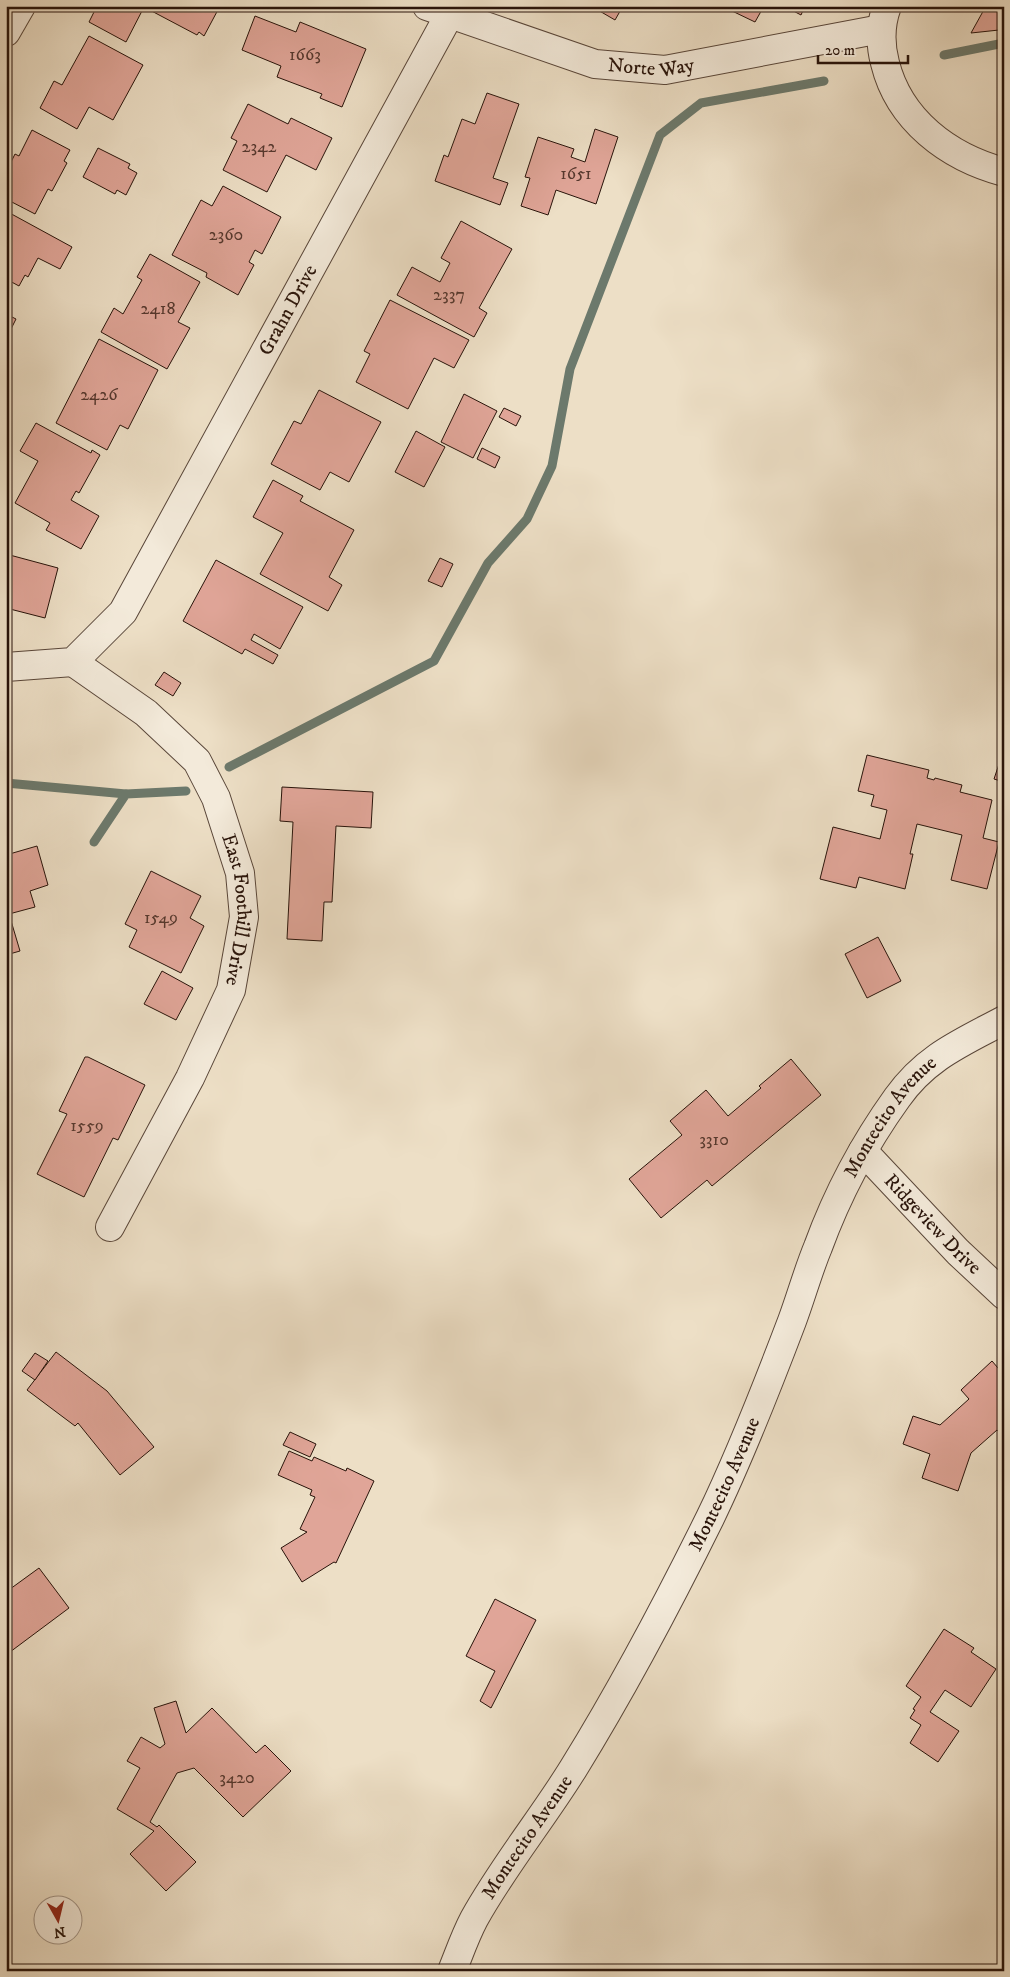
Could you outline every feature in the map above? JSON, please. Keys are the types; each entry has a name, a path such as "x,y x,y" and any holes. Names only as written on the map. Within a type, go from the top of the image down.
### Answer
{"street":[{"path":"6,32 21,6"},
{"name":"Norte Way","path":"443,9 595,64 665,70 884,18"},
{"name":"Grahn Drive","path":"73,662 123,612 443,9"},
{"path":"884,18 881,46 890,83 910,115 930,135 952,151 975,162 1004,172"},
{"path":"6,667 73,662"},
{"name":"East Foothill Drive","path":"73,662 146,713 197,761 216,798 240,873 244,917 231,990 190,1078 110,1227"},
{"name":"Montecito Avenue","path":"452,1971 474,1920 596,1731 676,1586 729,1476 784,1342 833,1208 863,1151 895,1101 921,1068 940,1055 1004,1020"},
{"name":"Ridgeview Drive","path":"863,1151 958,1252 1004,1295"}],"building":[{"path":"97,6 220,6 204,36 199,32 197,35 144,7 126,42 89,22"},
{"path":"591,6 623,6 615,20"},
{"path":"732,6 764,6 755,22 730,10"},
{"path":"784,6 805,6 801,15"},
{"path":"986,6 1004,6 1004,22 999,30 971,33"},
{"path":"255,16 296,32 300,22 366,49 342,107 320,98 322,94 277,77 281,66 242,50"},
{"path":"89,36 143,65 113,120 89,107 77,129 40,108 54,81 62,85"},
{"path":"487,93 519,104 493,178 508,183 500,205 435,181 444,155 448,157 462,119 475,124"},
{"path":"248,104 288,124 291,118 332,138 316,170 286,155 267,192 223,170 237,141 231,138"},
{"path":"595,129 618,137 596,204 556,190 548,215 521,206 530,178 525,177 538,137 574,149 571,157 585,162"},
{"path":"32,130 70,150 64,161 67,163 52,191 48,189 35,214 6,199 6,172 15,154 19,156"},
{"path":"98,148 130,164 128,168 137,173 126,195 117,190 115,194 83,177"},
{"path":"223,186 281,217 262,254 255,250 249,262 254,265 238,295 206,277 207,273 172,255 201,200 212,206"},
{"path":"6,211 72,247 60,269 38,258 28,277 25,275 19,286 6,279"},
{"path":"461,221 512,249 479,308 487,313 474,337 397,295 412,267 440,282 450,263 441,258"},
{"path":"150,254 200,282 178,322 190,328 167,369 101,332 114,308 123,314 142,280 137,277"},
{"path":"390,300 469,340 454,368 434,358 408,409 356,382 370,354 364,351"},
{"path":"6,314 16,319 6,339"},
{"path":"99,339 158,370 128,429 120,425 107,450 56,423"},
{"path":"319,390 381,422 349,482 330,472 320,490 271,464 294,421 301,424"},
{"path":"464,394 497,411 473,458 441,442"},
{"path":"504,408 521,416 516,426 499,417"},
{"path":"36,423 91,453 92,450 100,455 79,493 76,491 71,500 99,516 81,549 46,530 50,523 15,503 38,461 20,451"},
{"path":"416,431 445,447 424,487 395,472"},
{"path":"482,448 500,457 495,468 477,459"},
{"path":"273,480 303,496 300,501 354,530 329,577 342,585 328,611 260,574 283,533 253,517"},
{"path":"6,554 58,568 45,618 6,608"},
{"path":"440,558 453,564 442,587 428,581"},
{"path":"216,560 303,607 280,649 254,634 251,640 278,655 273,664 245,649 242,654 183,621"},
{"path":"164,672 181,683 173,696 155,685"},
{"path":"1004,749 1004,782 994,779"},
{"path":"867,755 929,770 927,778 934,780 935,778 962,785 960,792 992,800 983,838 999,842 987,889 951,880 962,835 917,824 910,854 913,854 905,889 859,877 856,888 820,879 833,827 880,839 887,810 871,806 874,795 858,791"},
{"path":"282,787 373,792 371,828 336,826 332,902 324,902 322,941 287,939 293,822 280,821"},
{"path":"37,846 48,885 30,891 35,907 9,914 20,951 6,955 6,891 9,891 6,881 6,855"},
{"path":"151,871 201,896 190,918 204,926 181,973 129,947 137,930 125,924"},
{"path":"878,937 901,981 867,998 845,954"},
{"path":"162,971 193,988 176,1020 144,1004"},
{"path":"85,1057 145,1085 118,1140 113,1138 84,1197 37,1174 67,1114 59,1111"},
{"path":"791,1059 821,1095 712,1186 707,1180 661,1218 629,1179 682,1135 670,1121 706,1090 728,1116"},
{"path":"56,1352 107,1391 154,1447 120,1475 78,1423 75,1426 27,1390"},
{"path":"35,1353 48,1361 35,1380 22,1371"},
{"path":"992,1361 1004,1375 1004,1437 997,1430 971,1453 958,1491 922,1478 930,1454 903,1444 913,1416 940,1425 969,1399 961,1390"},
{"path":"290,1432 316,1444 310,1457 283,1445"},
{"path":"289,1451 312,1461 314,1457 346,1471 347,1468 374,1481 336,1563 334,1562 302,1582 281,1548 307,1532 300,1529 315,1497 310,1495 312,1490 278,1475"},
{"path":"39,1568 69,1608 6,1655 6,1592"},
{"path":"495,1599 536,1620 491,1708 480,1701 495,1671 466,1656"},
{"path":"944,1629 974,1648 971,1652 996,1669 971,1707 945,1690 930,1712 959,1731 938,1762 910,1743 921,1725 910,1718 915,1710 913,1709 921,1697 906,1686"},
{"path":"176,1701 186,1733 212,1708 256,1753 265,1745 291,1771 243,1817 194,1768 177,1773 150,1822 157,1827 159,1825 196,1862 166,1891 130,1854 154,1831 117,1809 140,1768 127,1761 141,1737 160,1748 165,1744 154,1708"}],"waterway":[{"path":"944,55 1004,43"},
{"path":"229,767 434,661 488,563 527,519 552,466 570,369 660,135 701,103 824,81"},
{"path":"6,783 126,794"},
{"path":"94,842 126,794 186,791"}]}
